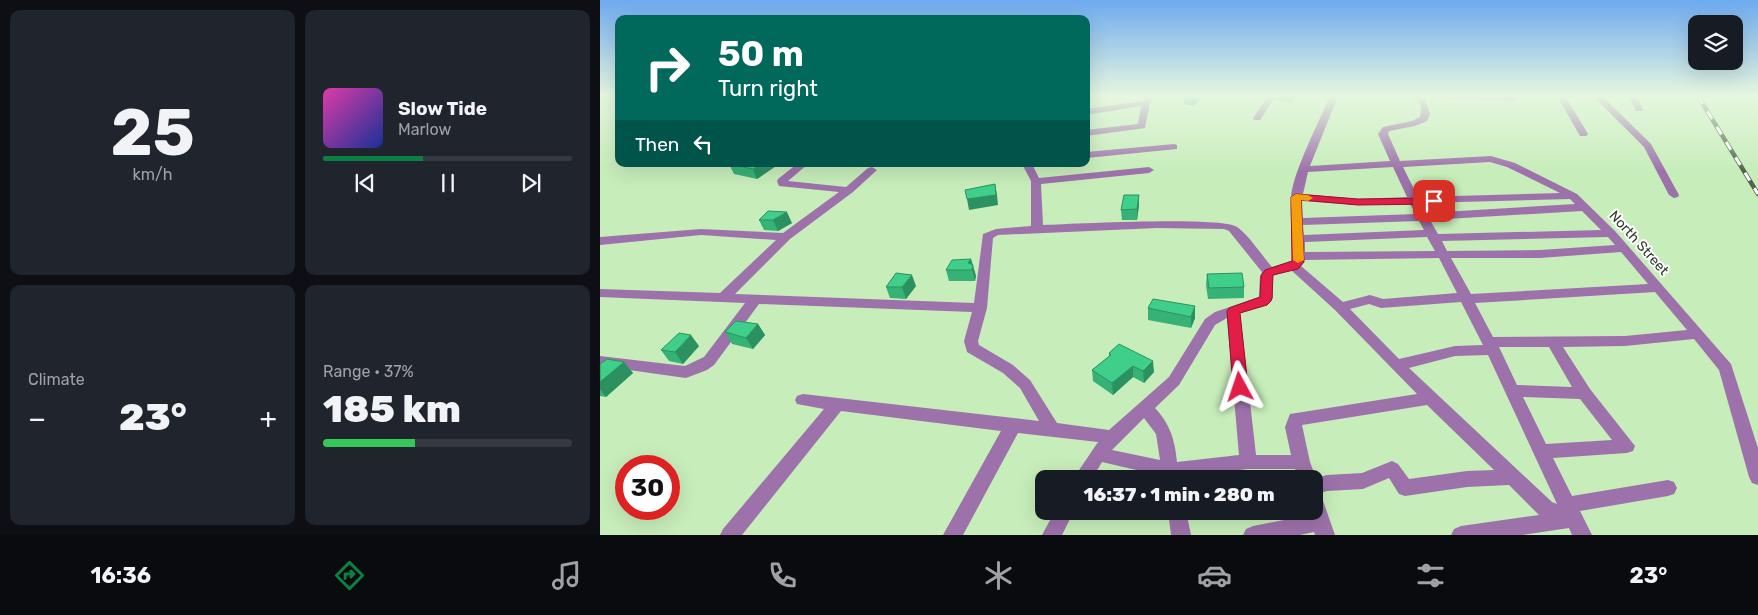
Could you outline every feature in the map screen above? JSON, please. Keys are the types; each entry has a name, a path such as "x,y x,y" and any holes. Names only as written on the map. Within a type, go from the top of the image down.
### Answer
{"street":[{"path":"1090,133 1137,127 1144,121"},
{"path":"1324,121 1297,183 1296,222 1298,239 1296,261 1397,365 1546,509 1574,520"},
{"path":"1421,121 1386,129 1383,134 1396,165 1491,346 1574,520"},
{"path":"1576,121 1583,134"},
{"path":"1623,121 1648,146 1674,195"},
{"path":"1090,156 1174,148"},
{"name":"North Street","path":"1304,169 1491,159 1500,160 1573,196 1611,233 1726,368 1758,477"},
{"path":"799,167 782,181 783,184 849,190"},
{"path":"1029,167 1036,181 1036,229"},
{"path":"724,297 786,237 849,190 872,170"},
{"path":"1036,181 1149,170"},
{"path":"1296,197 1358,202 1415,202 1573,196"},
{"path":"1296,222 1424,217 1585,207"},
{"path":"1052,429 1025,384 1008,369 972,348 971,341 980,308 986,236 996,232 1036,229 1157,225 1226,226 1232,230 1269,272"},
{"path":"600,241 701,232 786,237"},
{"path":"1298,239 1611,233"},
{"path":"1088,470 1112,437 1174,381 1210,322 1220,315 1256,305 1266,298 1266,276 1269,272 1296,261 1443,254 1540,254 1623,248"},
{"path":"1340,307 1370,300 1381,304 1659,288"},
{"path":"600,293 980,308"},
{"path":"600,361 686,372 693,370 709,361 756,298"},
{"path":"1233,311 1248,462"},
{"path":"1397,365 1455,351 1491,346 1553,342 1625,341 1698,334"},
{"path":"1541,452 1627,446 1584,393 1553,342"},
{"path":"1512,391 1584,393"},
{"path":"1304,470 1293,427 1296,419 1431,398"},
{"path":"803,400 1112,437"},
{"path":"730,535 837,405"},
{"path":"1145,408 1165,432 1170,470"},
{"path":"953,535 1013,426"},
{"path":"1098,454 1156,470"},
{"path":"1196,470 1248,462 1298,470"},
{"path":"1323,484 1363,482 1392,469 1405,488 1467,478 1513,477"},
{"path":"1461,535 1574,520 1668,488"},
{"path":"1052,535 1060,520"},
{"path":"1178,520 1181,535"},
{"path":"1253,535 1323,529"}],"building":[{"path":"995,184 996,195 967,199 965,190"},
{"path":"1124,195 1139,195 1137,209 1121,210"},
{"path":"768,211 787,212 773,220 759,220"},
{"path":"971,259 968,263 973,265 972,270 946,270 952,260"},
{"path":"896,273 912,275 902,287 886,287"},
{"path":"1242,273 1244,287 1209,288 1207,274"},
{"path":"1153,299 1195,306 1191,317 1148,308"},
{"path":"736,321 758,324 746,338 725,332"},
{"path":"679,333 691,335 675,352 661,350"},
{"path":"1119,344 1153,361 1143,371 1133,366 1112,383 1092,370 1111,355 1109,353"},
{"path":"607,359 624,362 600,382 600,364"}],"railway":[{"path":"1713,121 1758,194"}],"slow traffic":[{"path":"1298,260 1296,197 1308,198"}],"route":[{"path":"1240,387 1233,311 1262,302 1266,298 1266,276 1269,272 1294,266 1298,262 1296,197 1358,202 1434,201"}]}
